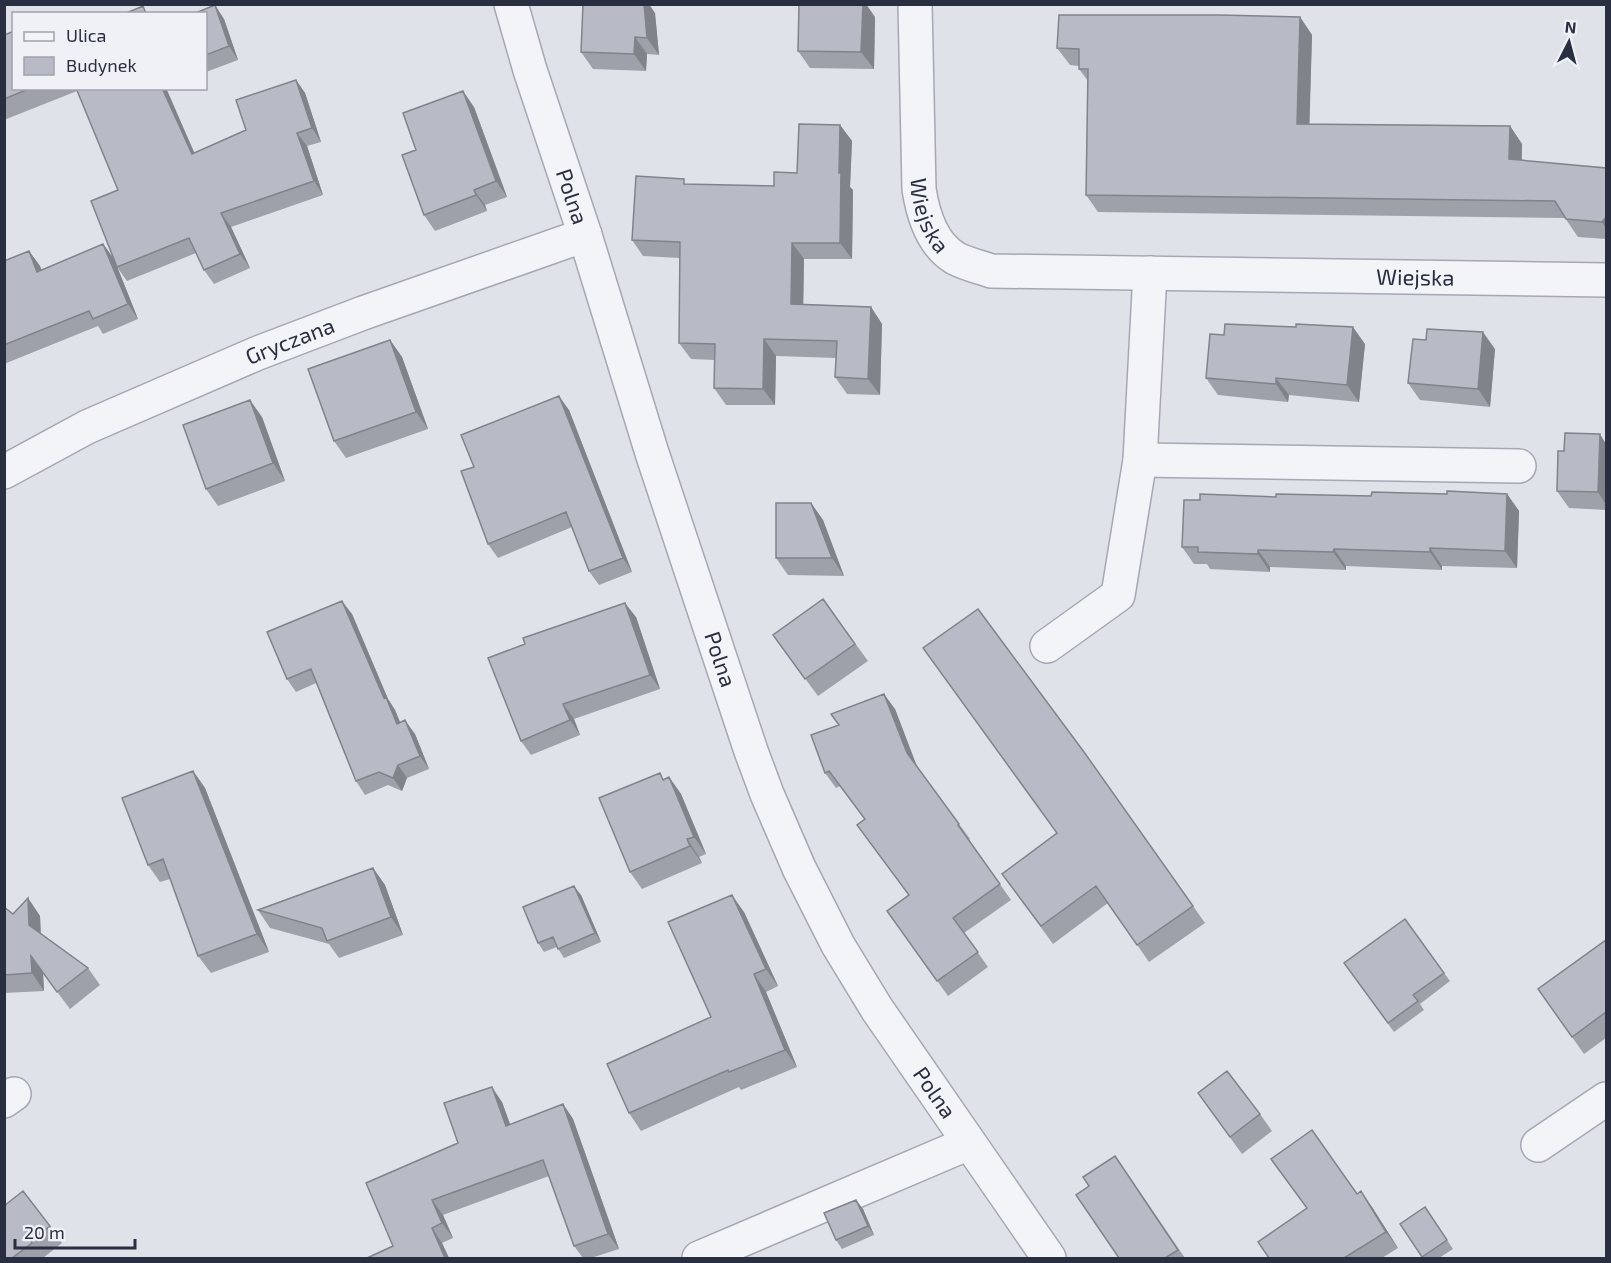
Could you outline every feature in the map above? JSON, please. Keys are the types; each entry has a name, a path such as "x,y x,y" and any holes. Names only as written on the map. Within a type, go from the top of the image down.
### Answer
{"street":[{"name":"Polna","path":"511,4 673,519 751,751 783,832 820,910 876,1009 1049,1258"},
{"name":"Wiejska","path":"915,4 919,189 922,206 935,240 955,258 991,271 1606,280"},
{"name":"Gryczana","path":"4,472 87,427 258,353 585,235"},
{"path":"1047,646 1118,595 1140,460 1150,273"},
{"path":"1140,460 1519,466"},
{"path":"1538,1145 1606,1099"},
{"path":"699,1258 969,1143"}],"building":[{"path":"583,4 644,4 647,38 635,37 634,54 581,52"},
{"path":"799,4 863,4 861,52 798,51"},
{"path":"215,5 229,46 207,55 207,12 198,12"},
{"path":"143,6 145,12 129,12"},
{"path":"1059,15 1300,17 1297,124 1510,126 1509,159 1606,168 1606,217 1602,222 1566,219 1555,201 1086,195 1088,69 1079,69 1079,49 1057,48"},
{"path":"12,32 12,90 26,90 4,99 4,35"},
{"path":"296,80 312,128 297,133 314,181 221,213 240,254 204,270 189,238 117,267 91,201 118,190 77,90 163,90 192,154 246,130 236,100"},
{"path":"463,91 496,181 474,190 476,195 424,215 402,155 416,150 403,113"},
{"path":"799,124 840,125 840,243 792,243 791,304 871,307 868,379 835,377 837,341 764,339 763,389 714,388 715,344 679,343 680,242 632,240 636,176 684,179 684,184 774,186 774,172 797,173"},
{"path":"103,244 128,304 93,319 89,311 4,345 4,261 29,251 37,272"},
{"path":"1225,324 1353,327 1347,385 1276,378 1276,384 1206,378 1210,334 1224,335"},
{"path":"1427,329 1483,332 1478,389 1408,383 1413,339 1426,340"},
{"path":"390,340 416,412 334,441 308,369"},
{"path":"559,396 623,558 589,571 566,512 488,544 461,471 474,467 461,435"},
{"path":"250,400 273,463 206,489 183,425"},
{"path":"1565,433 1600,434 1598,492 1557,491 1558,451 1564,451"},
{"path":"1447,491 1507,494 1505,551 1430,548 1430,552 1334,549 1333,552 1258,550 1258,554 1198,552 1198,547 1182,547 1184,500 1200,500 1200,494 1276,497 1276,494 1371,496 1372,492 1447,494"},
{"path":"776,503 811,503 832,558 776,558"},
{"path":"823,599 855,644 805,679 773,635"},
{"path":"342,601 397,724 405,720 420,756 398,765 393,778 379,772 356,781 311,669 287,679 267,632"},
{"path":"625,603 650,675 563,704 570,720 521,741 488,658 525,644 523,638"},
{"path":"978,609 1084,752 1193,906 1137,945 1096,886 1041,926 1002,874 1057,833 923,648"},
{"path":"884,694 907,753 1000,884 953,918 978,952 937,981 887,911 909,895 857,825 865,819 829,771 825,773 811,735 839,725 831,714"},
{"path":"193,771 257,934 198,956 163,859 148,865 122,798"},
{"path":"660,773 663,780 669,777 694,837 687,839 690,846 630,872 599,798"},
{"path":"373,868 391,917 327,941 322,928 258,910"},
{"path":"574,886 595,933 558,949 553,937 538,943 523,907"},
{"path":"732,895 766,969 754,974 785,1050 729,1072 728,1070 629,1113 607,1064 711,1017 668,922"},
{"path":"28,898 29,925 88,968 57,992 31,956 32,973 4,975 4,907 13,914"},
{"path":"1405,919 1444,973 1413,995 1418,1001 1388,1023 1344,963"},
{"path":"1606,940 1606,1012 1572,1037 1538,989"},
{"path":"1227,1071 1260,1114 1230,1137 1198,1093"},
{"path":"492,1087 506,1126 563,1104 608,1234 574,1246 543,1160 432,1200 442,1223 432,1228 445,1258 367,1258 393,1246 366,1183 458,1143 444,1103"},
{"path":"1312,1130 1357,1194 1361,1191 1386,1232 1344,1258 1269,1258 1258,1242 1307,1208 1271,1159"},
{"path":"1115,1156 1178,1250 1165,1258 1119,1258 1076,1195 1089,1186 1083,1177"},
{"path":"23,1191 50,1226 12,1258 4,1258 4,1206"},
{"path":"856,1200 868,1226 836,1240 824,1213"},
{"path":"1425,1207 1447,1240 1422,1257 1400,1224"}]}
